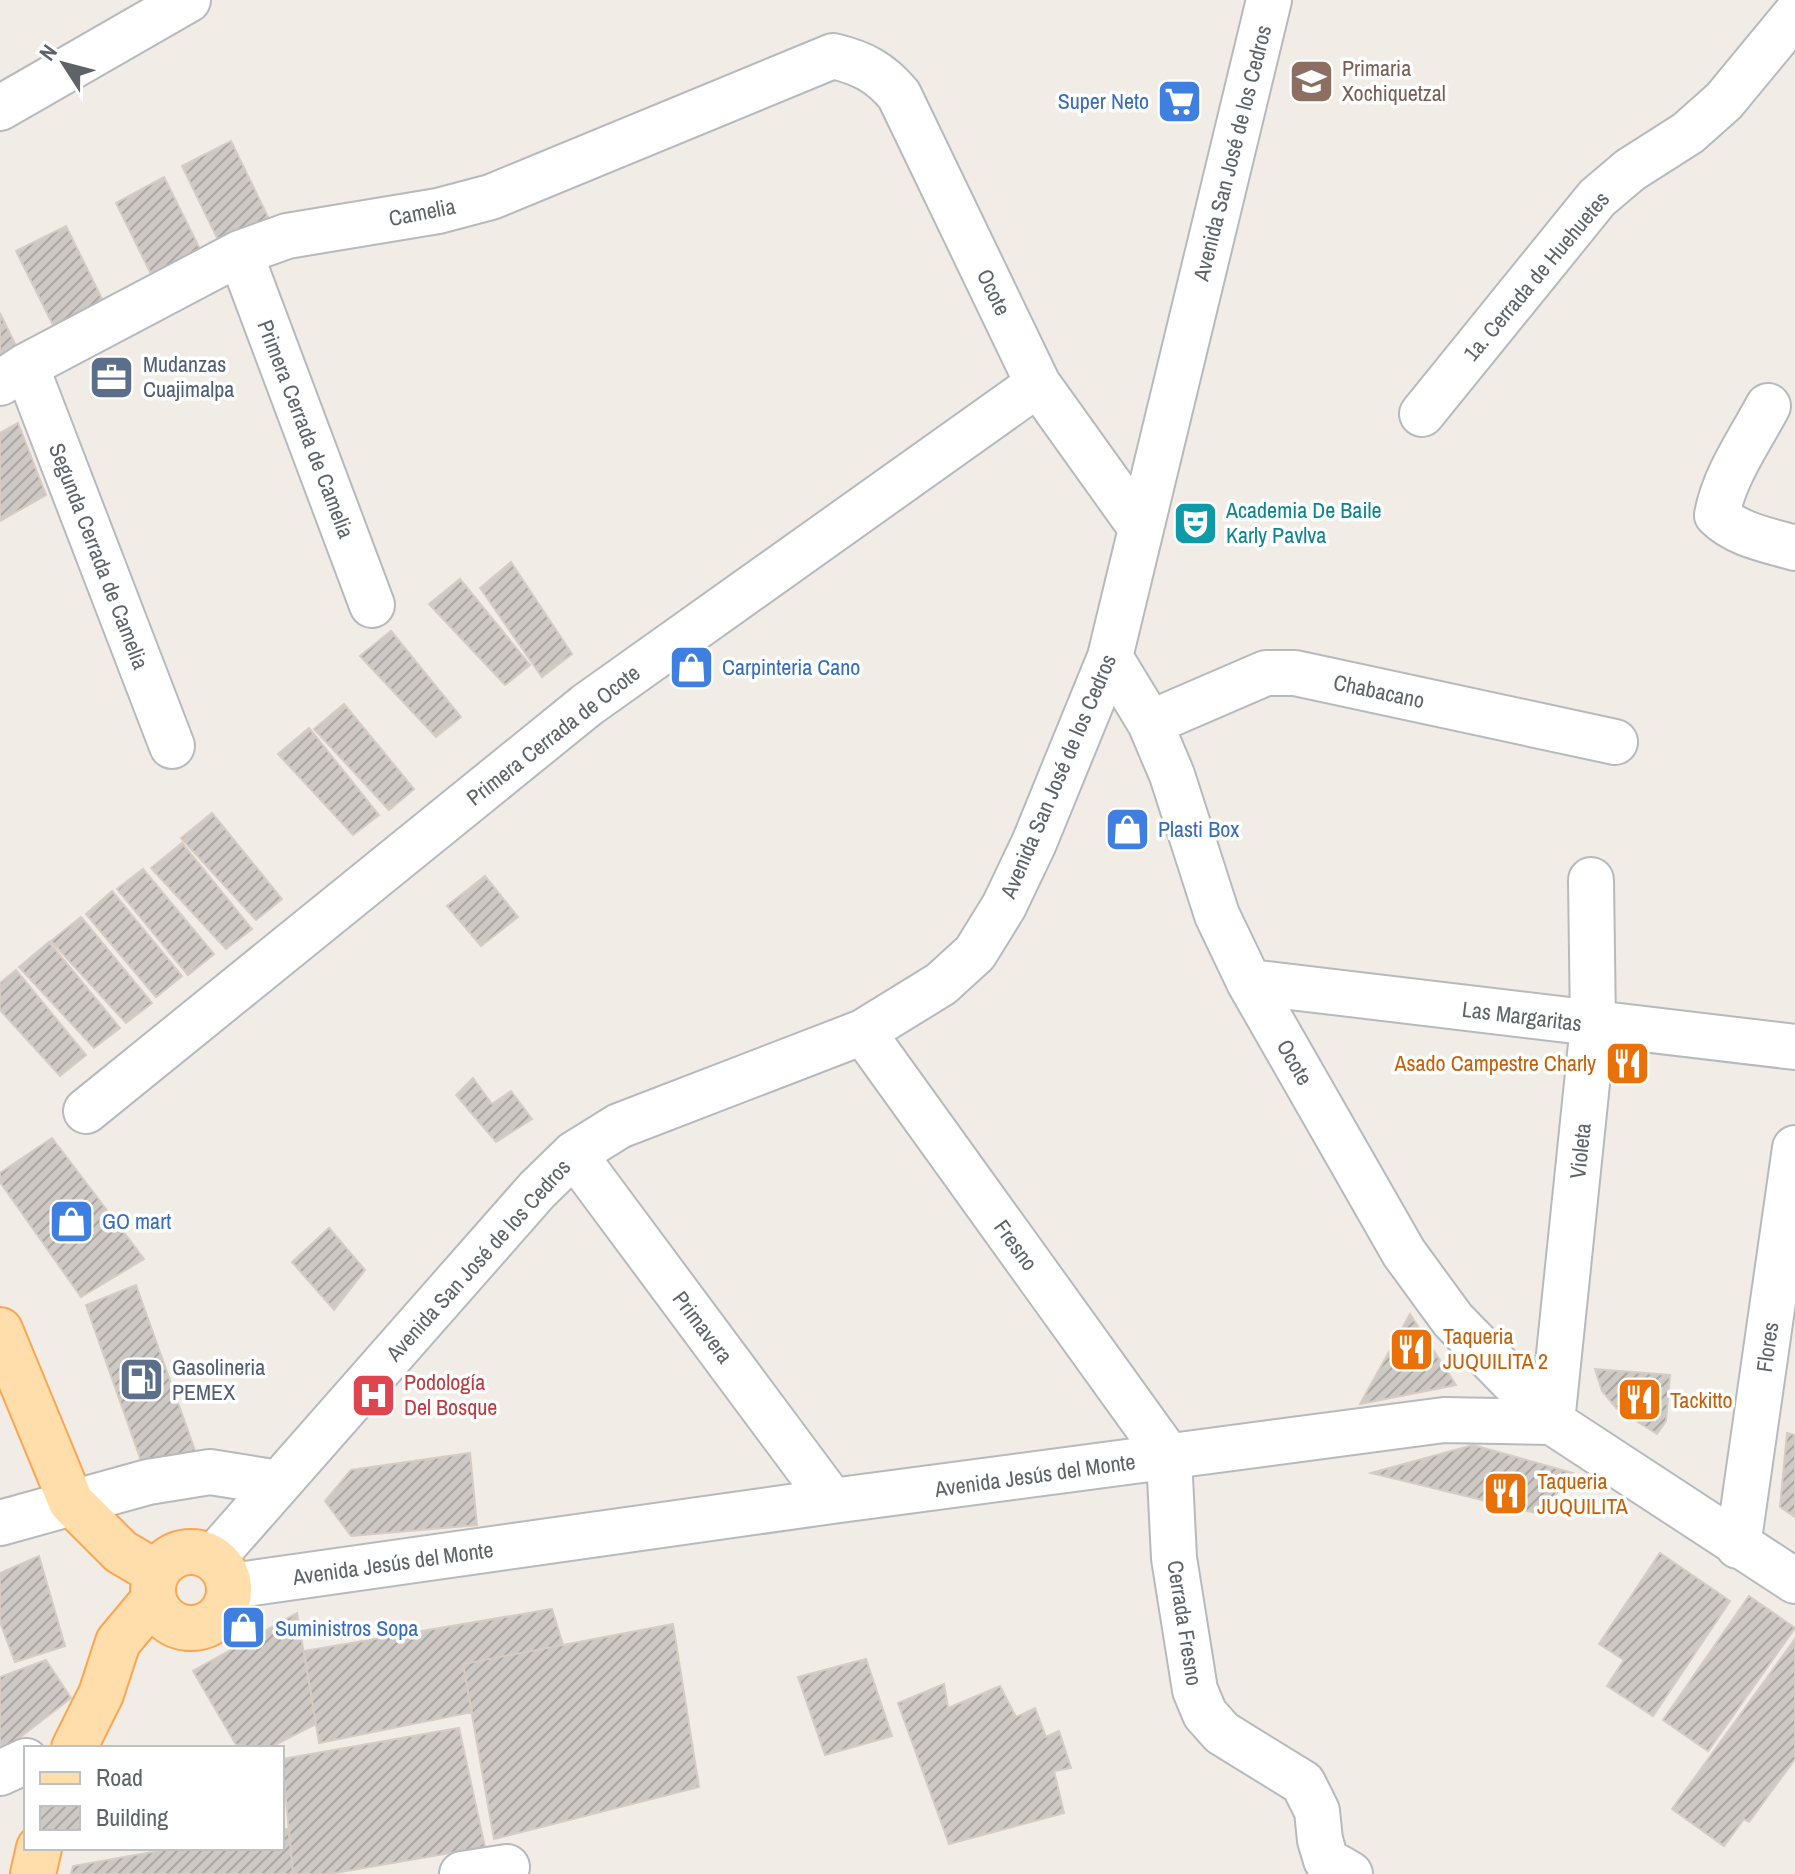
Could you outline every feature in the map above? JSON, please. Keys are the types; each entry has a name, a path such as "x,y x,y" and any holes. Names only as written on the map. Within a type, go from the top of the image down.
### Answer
{"main road":[{"path":"0,1330 71,1502 121,1552 161,1598 190,1629 209,1625 226,1608 222,1571 195,1550 175,1555 161,1598 118,1642 101,1694 69,1744"},
{"path":"33,1874 39,1850"}],"street":[{"path":"0,108 188,0"},
{"name":"Avenida San José de los Cedros","path":"222,1571 279,1483 526,1201 574,1154 619,1126 863,1032 941,984 975,953 1004,906 1034,843 1110,657 1269,0"},
{"name":"1a. Cerrada de Huehuetes","path":"1422,414 1597,198 1630,170 1688,133 1724,101 1795,15"},
{"name":"Camelia","path":"13,374 240,253 287,236 438,211 491,197 814,63 833,56 852,60"},
{"name":"Ocote","path":"852,60 885,77 899,95 1038,384 1141,528"},
{"name":"Primera Cerrada de Camelia","path":"240,253 372,605"},
{"name":"Segunda Cerrada de Camelia","path":"13,374 172,746"},
{"name":"Primera Cerrada de Ocote","path":"86,1111 587,705 1038,384"},
{"path":"1768,406 1730,478 1717,515 1727,525 1744,533 1795,548"},
{"name":"Ocote","path":"1110,657 1150,723 1172,775 1217,915 1249,982 1404,1253 1453,1320 1552,1422"},
{"name":"Chabacano","path":"1150,723 1266,673 1295,673 1615,742"},
{"name":"Violeta","path":"1552,1422 1593,1025 1591,880"},
{"name":"Las Margaritas","path":"1249,982 1795,1047"},
{"name":"Fresno","path":"863,1032 1169,1457"},
{"name":"Flores","path":"1738,1546 1795,1148"},
{"name":"Primavera","path":"574,1154 832,1501"},
{"name":"Avenida Jesús del Monte","path":"222,1571 832,1501 1444,1420 1552,1422"},
{"path":"1552,1422 1795,1581"},
{"name":"Cerrada Fresno","path":"1169,1457 1174,1558 1195,1690 1205,1714 1222,1733 1303,1783 1317,1811 1326,1860 1350,1874"},
{"path":"0,1523 148,1482 210,1472 279,1483"},
{"path":"0,1773 24,1762"},
{"path":"462,1874 507,1867"}],"building":[{"path":"231,141 270,221 220,244 182,166"},
{"path":"164,177 204,257 154,280 116,203"},
{"path":"66,226 105,305 55,329 16,251"},
{"path":"0,313 19,352 0,361"},
{"path":"18,423 46,495 0,521 0,433"},
{"path":"511,562 572,654 542,677 480,588"},
{"path":"460,579 530,665 505,685 429,604"},
{"path":"391,631 461,717 436,737 360,656"},
{"path":"344,704 414,789 389,810 314,729"},
{"path":"309,728 379,815 353,835 278,754"},
{"path":"212,813 282,899 256,920 181,838"},
{"path":"182,843 252,929 226,949 151,868"},
{"path":"143,869 214,954 188,975 117,889"},
{"path":"485,876 518,917 481,946 447,906"},
{"path":"112,891 182,976 156,997 86,914"},
{"path":"81,917 152,1003 126,1023 51,941"},
{"path":"49,942 120,1028 94,1048 19,967"},
{"path":"16,970 86,1055 60,1076 0,1010 0,983"},
{"path":"473,1078 492,1104 511,1091 532,1119 496,1142 456,1095"},
{"name":"GO mart","path":"52,1138 144,1259 81,1297 0,1182 0,1173"},
{"path":"329,1228 365,1270 334,1310 292,1262"},
{"name":"Gasolineria PEMEX","path":"136,1285 197,1456 145,1472 86,1305"},
{"name":"Taqueria JUQUILITA 2","path":"1410,1314 1456,1385 1360,1404"},
{"name":"Tackitto","path":"1595,1369 1670,1375 1666,1421 1657,1434 1617,1409 1602,1391"},
{"path":"1787,1433 1795,1435 1795,1517 1780,1507"},
{"name":"Taqueria JUQUILITA","path":"1473,1445 1573,1473 1540,1514 1371,1473"},
{"path":"470,1453 477,1525 351,1536 325,1501 351,1470"},
{"path":"1660,1553 1730,1601 1653,1716 1607,1686 1624,1660 1599,1644"},
{"path":"39,1556 65,1646 15,1662 0,1622 0,1573"},
{"path":"1749,1596 1795,1628 1708,1751 1663,1720"},
{"path":"552,1609 563,1645 463,1664 472,1712 319,1743 304,1651"},
{"path":"297,1613 316,1724 273,1746 237,1746 193,1671"},
{"path":"673,1624 699,1787 494,1839 463,1664"},
{"path":"1795,1639 1795,1759 1749,1822 1744,1819 1724,1846 1672,1809"},
{"path":"866,1659 892,1736 825,1755 798,1677"},
{"path":"46,1660 71,1698 5,1749 0,1744 0,1677"},
{"path":"944,1684 948,1708 1000,1686 1016,1717 1035,1708 1046,1737 1059,1731 1071,1768 1054,1771 1064,1813 949,1844 898,1703"},
{"path":"459,1728 485,1847 329,1874 293,1874 284,1759"},
{"path":"289,1828 293,1874 71,1874 73,1866 164,1850 284,1850 284,1829"}],"place":[{"name":"Primaria Xochiquetzal","path":"1311,81"},
{"name":"Super Neto","path":"1180,101"},
{"name":"Mudanzas Cuajimalpa","path":"112,377"},
{"name":"Academia De Baile Karly Pavlva","path":"1195,523"},
{"name":"Carpinteria Cano","path":"691,667"},
{"name":"Plasti Box","path":"1127,829"},
{"name":"Asado Campestre Charly","path":"1627,1063"},
{"name":"GO mart","path":"71,1221"},
{"name":"Taqueria JUQUILITA 2","path":"1412,1349"},
{"name":"Gasolineria PEMEX","path":"141,1380"},
{"name":"Podología Del Bosque","path":"373,1395"},
{"name":"Tackitto","path":"1639,1400"},
{"name":"Taqueria JUQUILITA","path":"1506,1494"},
{"name":"Suministros Sopa","path":"244,1628"}]}
